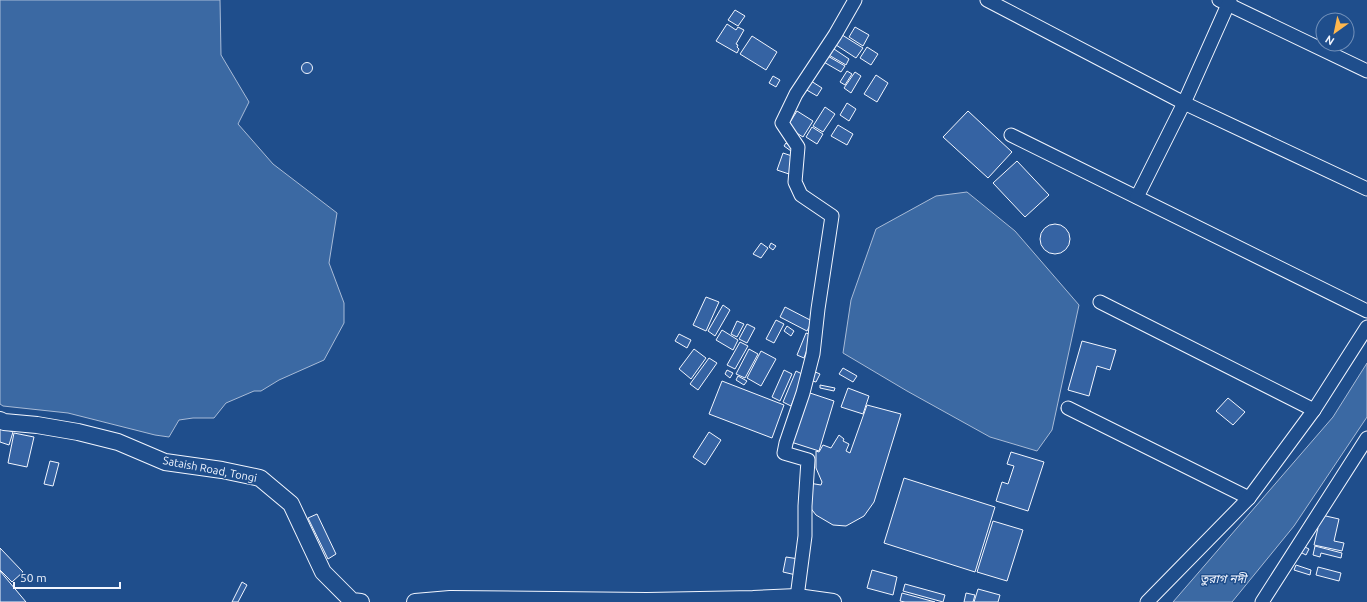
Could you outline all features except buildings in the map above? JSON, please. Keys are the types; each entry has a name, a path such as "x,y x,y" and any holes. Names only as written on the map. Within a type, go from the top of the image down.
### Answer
{"street":[{"path":"797,597 805,536 808,460 784,453 803,393 813,354 832,216 801,195 795,182 798,147 782,123 796,94 835,35 855,0"},
{"path":"987,0 1184,103 1367,189"},
{"path":"1137,197 1184,103 1226,1 1367,71"},
{"path":"1011,135 1367,311"},
{"path":"1100,302 1314,410"},
{"path":"1147,602 1249,498 1314,410 1367,327"},
{"path":"1068,408 1249,498"},
{"name":"Sataish Road, Tongi","path":"0,420 4,422 37,425 78,432 118,442 165,462 222,470 260,478 291,504 323,572 352,601 361,602"},
{"path":"1262,602 1367,438"},
{"path":"415,602 450,599 647,601 797,597 833,602"}],"water":[{"path":"0,0 220,0 221,55 249,102 238,124 273,164 337,213 329,263 344,303 344,323 324,360 279,380 261,391 254,391 226,403 214,418 179,420 169,437 155,435 68,413 3,406 0,404"},
{"path":"967,192 1015,231 1079,305 1052,430 1037,451 990,437 907,391 843,353 851,300 876,229 936,196"},
{"name":"তুরাগ নদী","path":"1367,363 1367,417 1294,526 1232,602 1173,602 1333,417"}]}
